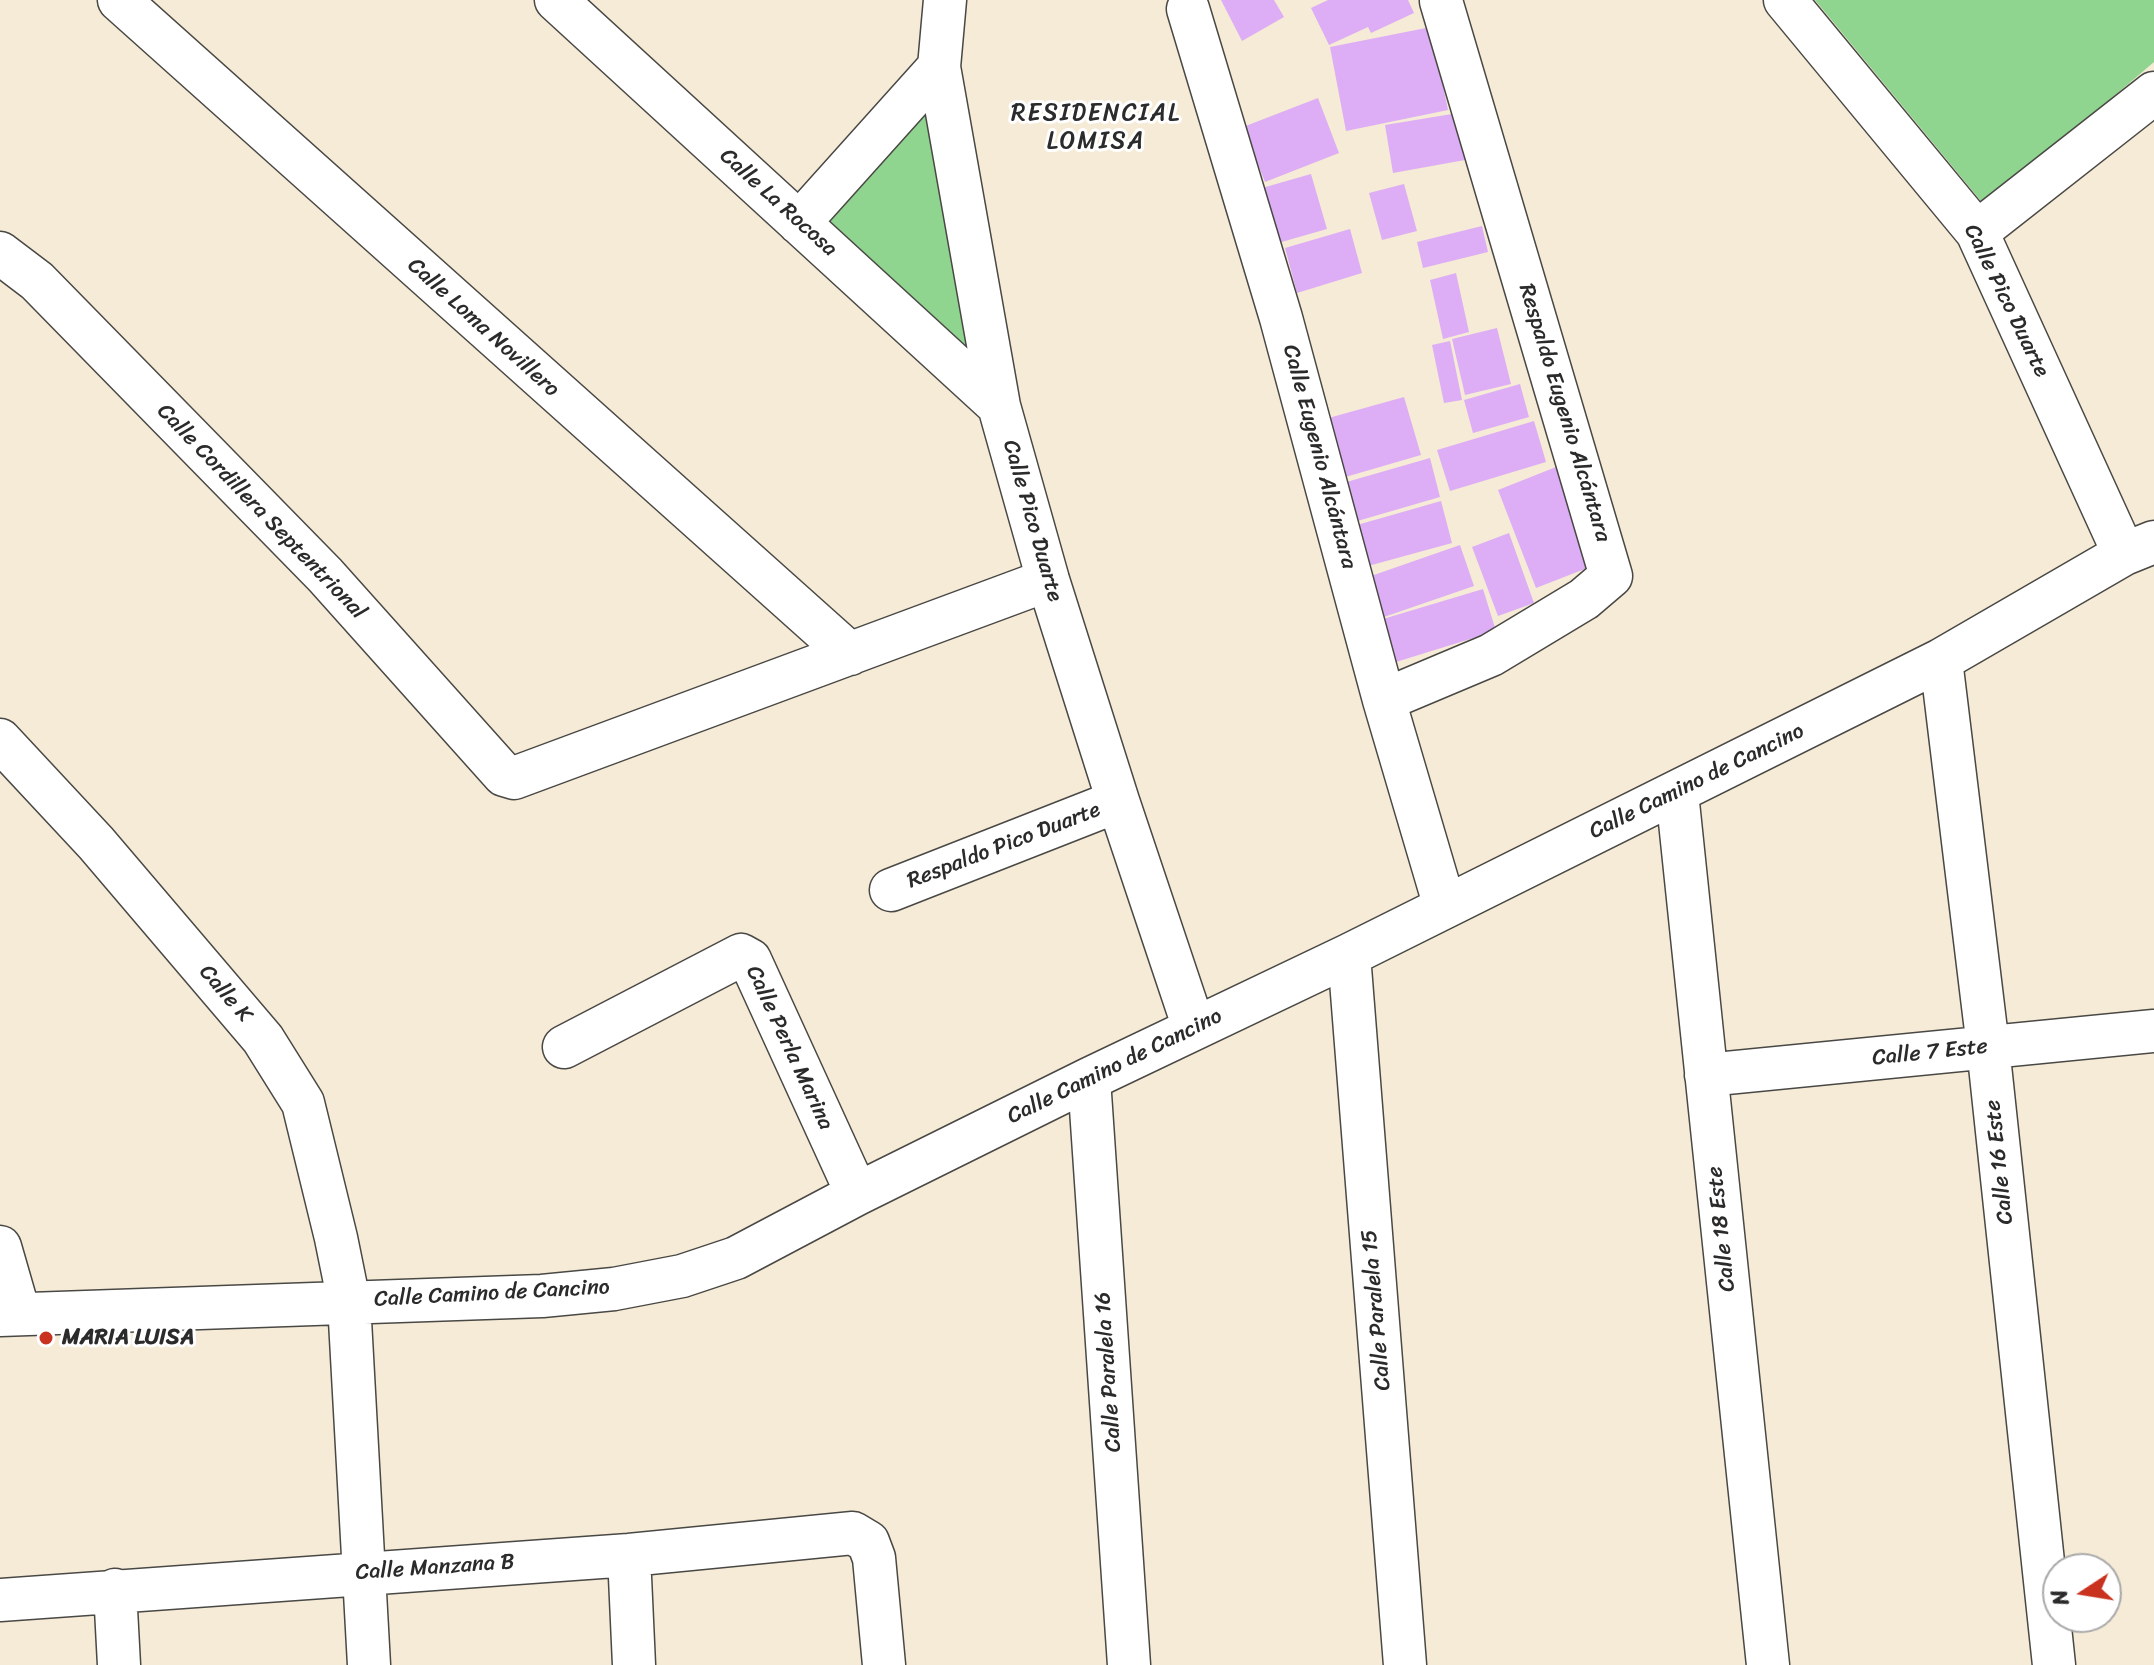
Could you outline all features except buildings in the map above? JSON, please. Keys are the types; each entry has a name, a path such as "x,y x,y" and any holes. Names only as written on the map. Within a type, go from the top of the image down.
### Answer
{"street":[{"name":"Calle Loma Novillero","path":"119,0 850,654"},
{"name":"Calle La Rocosa","path":"556,0 999,406"},
{"name":"Calle Pico Duarte","path":"945,0 939,67 999,406 1048,580 1194,1028"},
{"name":"Calle Pico Duarte","path":"1785,0 1977,232 2139,548"},
{"name":"Respaldo Eugenio Alcántara","path":"1384,700 1491,655 1584,599 1611,576 1441,1"},
{"name":"Calle Eugenio Alcántara","path":"1188,9 1281,318 1384,700 1445,907"},
{"path":"799,223 939,67"},
{"path":"1977,232 2154,93"},
{"name":"Calle Cordillera Septentrional","path":"0,253 37,281 314,564 504,775 514,778 850,654"},
{"name":"Calle Camino de Cancino","path":"10,1314 542,1296 614,1289 682,1276 736,1258 857,1194 1349,955 1941,660 2139,548"},
{"path":"850,654 1048,580"},
{"name":"Calle 16 Este","path":"1941,660 1988,1047 2054,1665"},
{"name":"Calle K","path":"0,740 106,855 263,1039 291,1079 303,1103 349,1302 369,1665"},
{"name":"Calle 18 Este","path":"1677,793 1768,1665"},
{"name":"Respaldo Pico Duarte","path":"891,890 1118,801"},
{"name":"Calle Perla Marina","path":"564,1047 741,955 750,960 857,1194"},
{"name":"Calle Paralela 15","path":"1349,955 1405,1665"},
{"name":"Calle 7 Este","path":"1706,1075 2154,1031"},
{"name":"Calle Paralela 16","path":"1089,1079 1129,1665"},
{"path":"0,1247 10,1314"},
{"name":"Calle Manzana B","path":"0,1600 629,1555 848,1533 868,1542 874,1558 884,1665"},
{"path":"629,1555 634,1665"},
{"path":"115,1590 119,1665"}],"green space":[{"path":"1815,0 2154,0 2154,62 1985,206"},
{"path":"930,88 986,378 816,211"}],"place":[{"name":"MARIA LUISA","path":"46,1338"}],"district":[{"name":"RESIDENCIAL LOMISA","path":"1096,128"}]}
